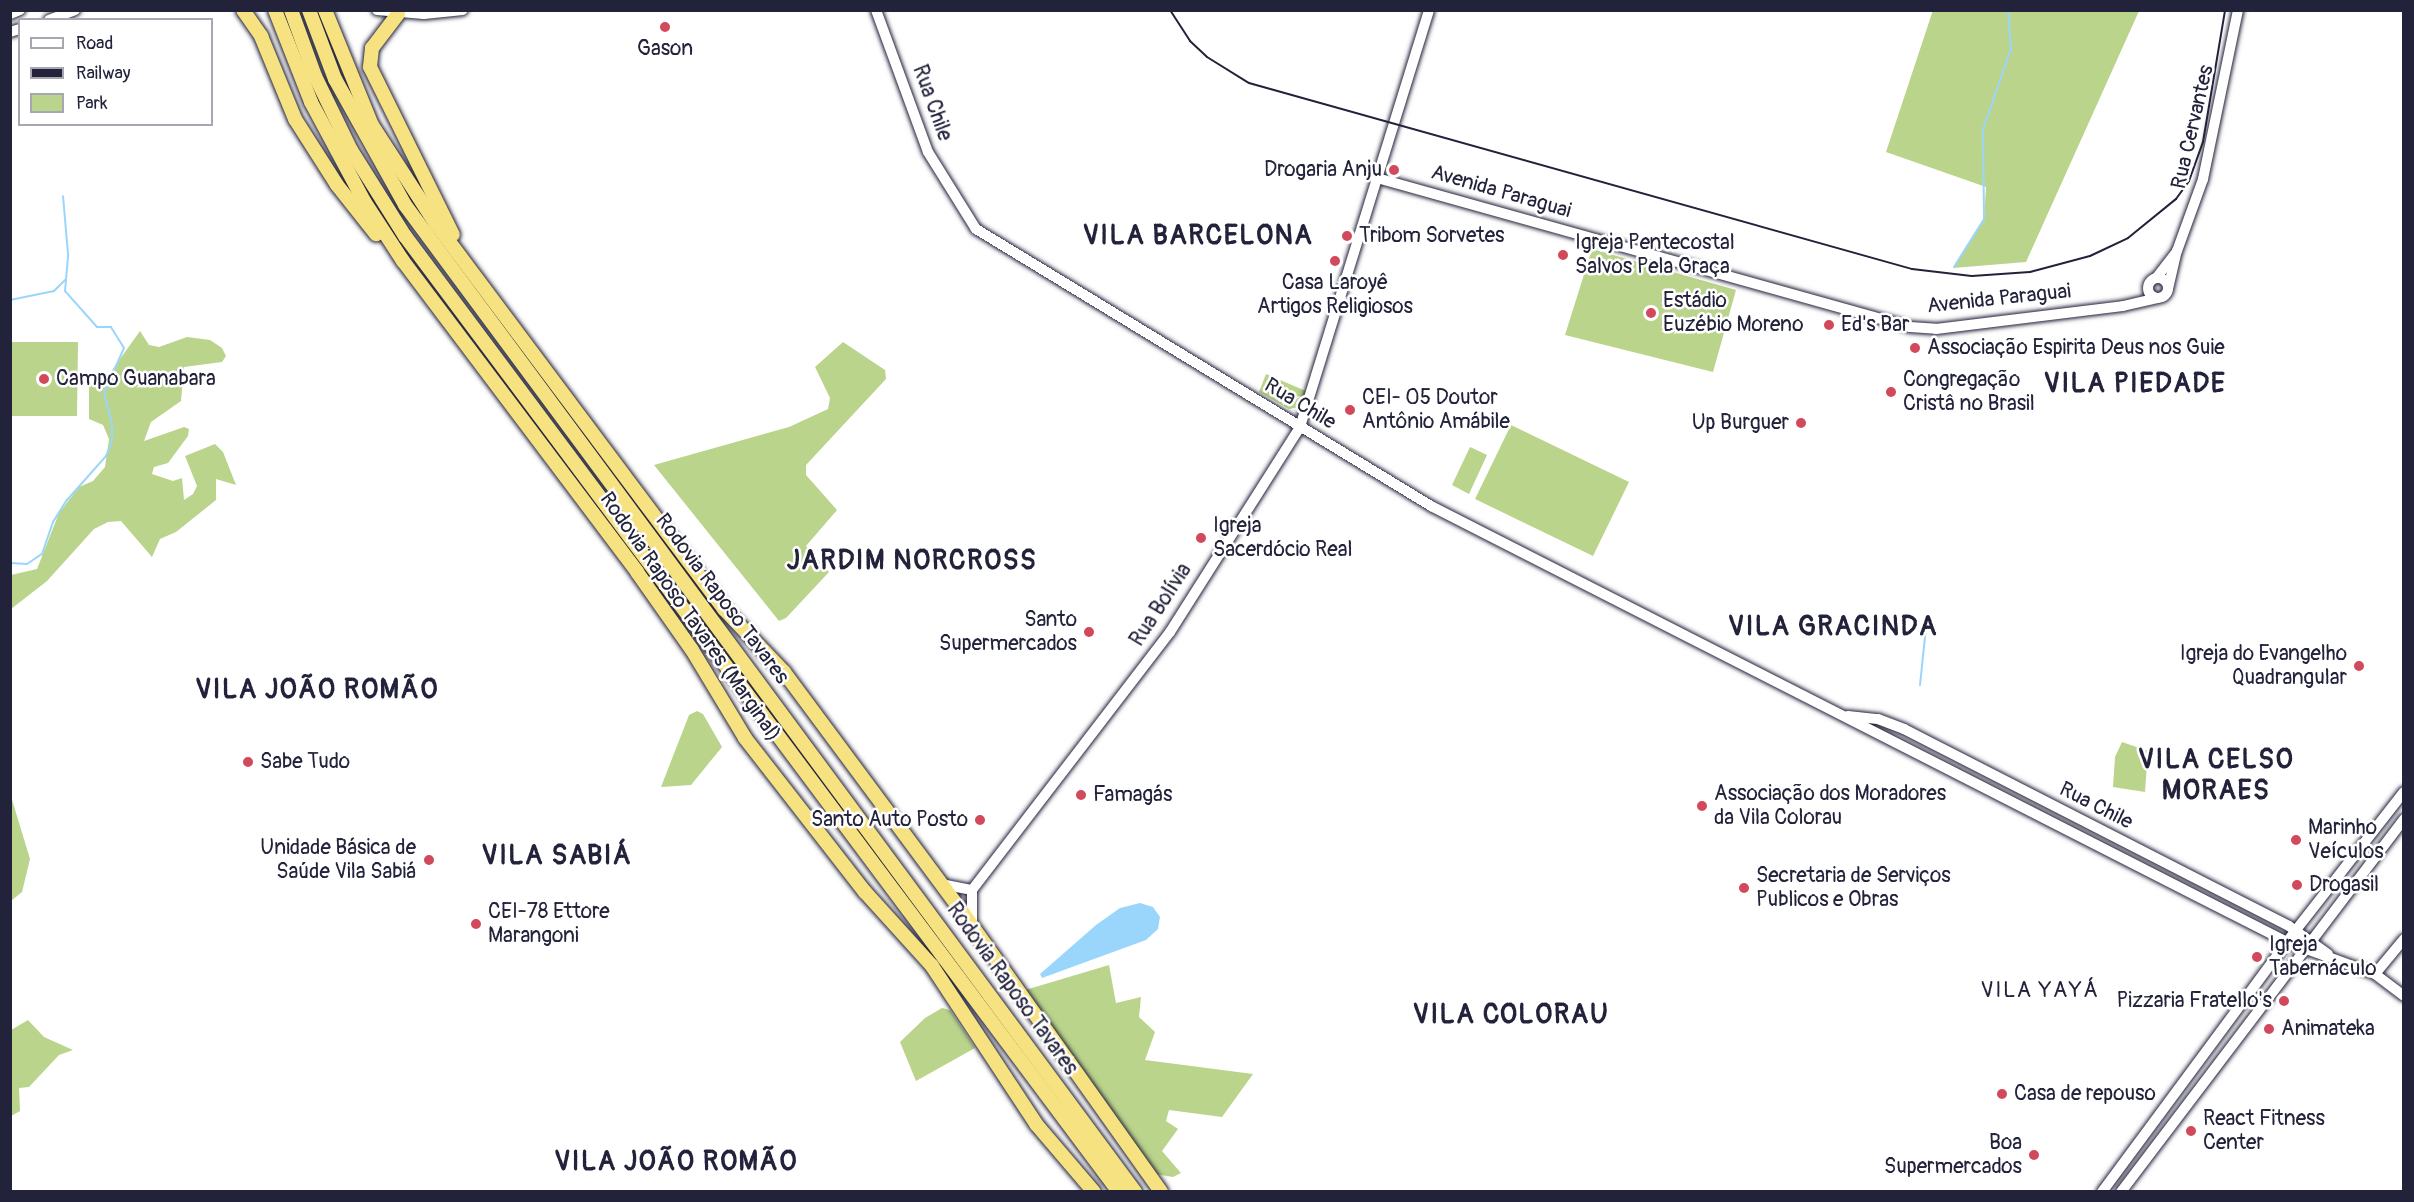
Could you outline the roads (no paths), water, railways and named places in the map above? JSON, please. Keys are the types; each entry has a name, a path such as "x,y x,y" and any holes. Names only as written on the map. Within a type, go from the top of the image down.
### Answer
{"highway":[{"path":"243,10 261,36 295,119 307,138 338,185 390,252 403,261"},
{"name":"Rodovia Raposo Tavares (Marginal)","path":"275,10 311,102 364,201 403,261 638,572 693,650 745,738 865,892 932,966 1036,1124 1094,1191"},
{"name":"Rodovia Raposo Tavares","path":"291,11 315,76 351,150 405,236 1119,1191"},
{"path":"400,12 372,48 370,67 425,185 473,271"},
{"name":"Rodovia Raposo Tavares","path":"310,13 335,79 405,205 1135,1191"},
{"name":"Rodovia Raposo Tavares (Marginal)","path":"326,15 372,125 403,177 724,609 784,672 973,927 1161,1191"}],"main road":[{"path":"10,14 20,10"},
{"path":"54,18 75,10"},
{"path":"377,10 400,12 463,10"},
{"name":"Rua Chile","path":"876,10 928,152 976,229 1431,506 2287,942 2330,955"},
{"name":"Rua Bolívia","path":"972,890 1170,632 1300,427 1429,10"},
{"name":"Rua Cervantes","path":"2168,289 2177,251 2204,179 2238,10"},
{"name":"Avenida Paraguai","path":"1377,178 1911,327 1936,329 2157,298"},
{"name":"Rua Cervantes","path":"2157,277 2177,251"},
{"path":"2157,277 2165,280 2168,289 2157,298 2150,294 2148,286 2157,277"},
{"name":"Avenida Paraguai","path":"2105,306 2135,296 2148,286"},
{"name":"Rua Chile","path":"1828,708 1852,717 1878,719 2296,930 2330,955"},
{"path":"1873,733 1870,726 1878,719"},
{"path":"2102,1191 2296,930 2403,792"},
{"path":"2121,1191 2302,948 2403,819"},
{"path":"941,884 972,890 973,927"},
{"path":"2255,925 2271,939 2272,964"},
{"path":"2375,974 2403,939"},
{"path":"2330,955 2375,974 2403,996"}],"water":[{"path":"1140,903 1153,907 1160,917 1158,929 1146,940 1042,978 1040,974 1096,925 1120,908"}],"waterway":[{"path":"1954,267 1984,219 1983,129 2011,49 2008,10"},
{"path":"10,563 27,564 42,554 53,522 67,500 106,456 112,441 112,423 104,393 124,348 111,327 97,327 65,291 68,254 63,196"},
{"path":"10,300 54,291 65,280"},
{"path":"1920,685 1927,617"}],"railway":[{"path":"1170,10 1190,41 1207,57 1249,83 1912,269 1972,276 2030,272 2090,256 2128,238 2176,199 2189,181 2203,142 2225,10"}],"place":[{"name":"Gason","path":"665,27"},
{"name":"Drogaria Anju","path":"1394,170"},
{"name":"Tribom Sorvetes","path":"1347,236"},
{"name":"Igreja Pentecostal Salvos Pela Graça","path":"1563,255"},
{"name":"Casa Laroyê Artigos Religiosos","path":"1335,261"},
{"name":"Estádio Euzébio Moreno","path":"1651,313"},
{"name":"Ed's Bar","path":"1829,325"},
{"name":"Associação Espirita Deus nos Guie","path":"1915,348"},
{"name":"Campo Guanabara","path":"44,379"},
{"name":"Congregação Cristâ no Brasil","path":"1891,392"},
{"name":"CEI- 05 Doutor Antônio Amábile","path":"1350,410"},
{"name":"Up Burguer","path":"1801,423"},
{"name":"Igreja Sacerdócio Real","path":"1201,538"},
{"name":"Santo Supermercados","path":"1089,632"},
{"name":"Igreja do Evangelho Quadrangular","path":"2359,666"},
{"name":"Sabe Tudo","path":"248,762"},
{"name":"Famagás","path":"1081,795"},
{"name":"Associação dos Moradores da Vila Colorau","path":"1702,806"},
{"name":"Santo Auto Posto","path":"980,820"},
{"name":"Marinho Veículos","path":"2296,840"},
{"name":"Unidade Básica de Saúde Vila Sabiá","path":"429,860"},
{"name":"Drogasil","path":"2297,885"},
{"name":"Secretaria de Serviços Publicos e Obras","path":"1744,888"},
{"name":"CEI-78 Ettore Marangoni","path":"476,924"},
{"name":"Igreja Tabernáculo","path":"2257,957"},
{"name":"Pizzaria Fratello's","path":"2284,1001"},
{"name":"Animateka","path":"2269,1029"},
{"name":"Casa de repouso","path":"2002,1094"},
{"name":"React Fitness Center","path":"2191,1131"},
{"name":"Boa Supermercados","path":"2034,1155"}],"district":[{"name":"VILA BARCELONA","path":"1198,236"},
{"name":"VILA PIEDADE","path":"2135,384"},
{"name":"JARDIM NORCROSS","path":"912,561"},
{"name":"VILA GRACINDA","path":"1833,627"},
{"name":"VILA JOÃO ROMÃO","path":"317,690"},
{"name":"VILA CELSO MORAES","path":"2216,774"},
{"name":"VILA SABIÁ","path":"557,856"},
{"name":"VILA YAYÁ","path":"2040,991"},
{"name":"VILA COLORAU","path":"1511,1015"},
{"name":"VILA JOÃO ROMÃO","path":"676,1162"}]}
